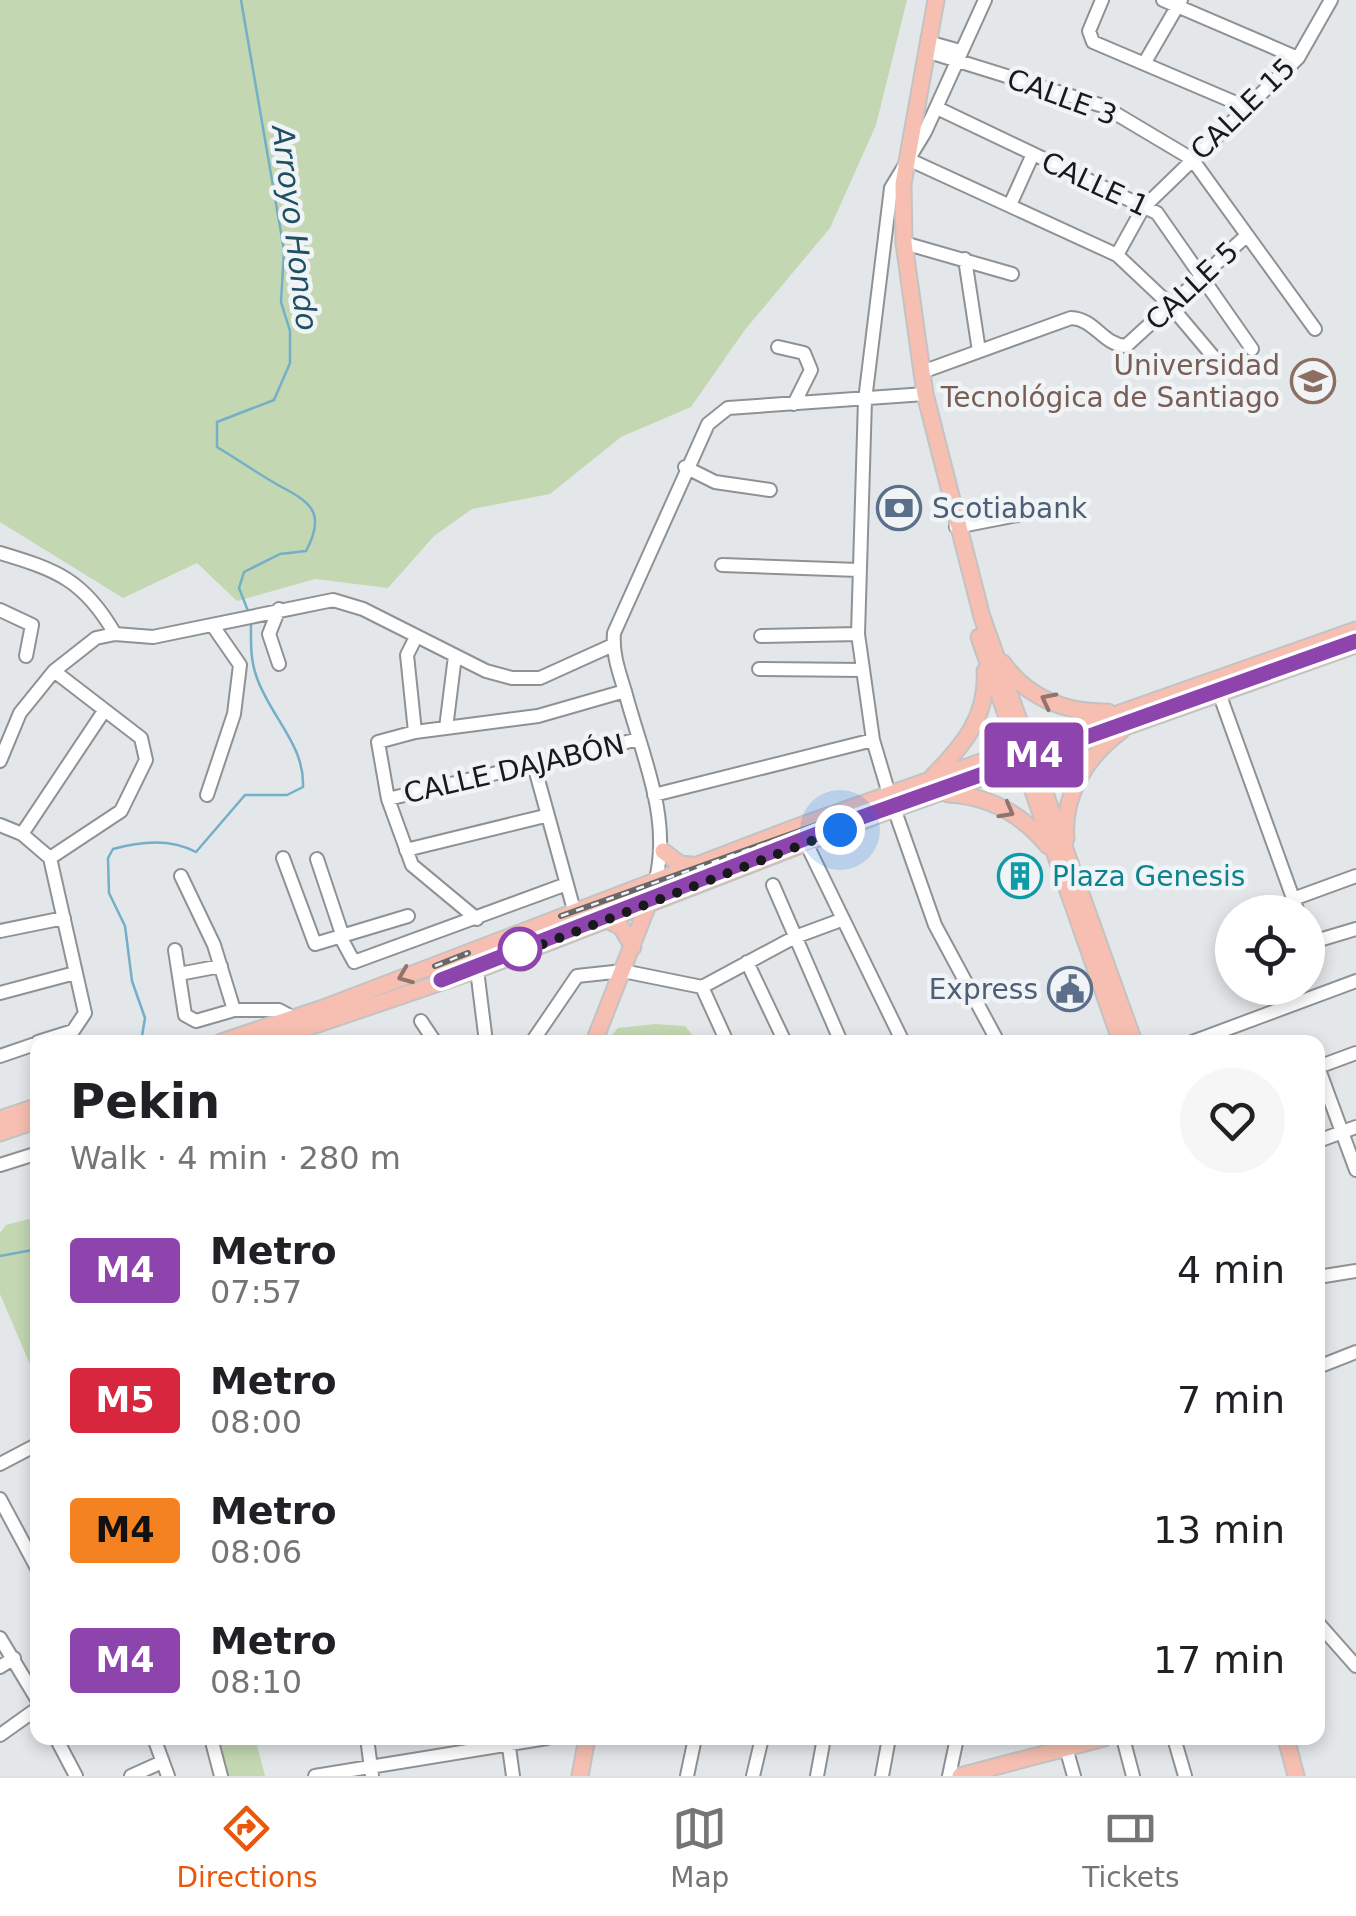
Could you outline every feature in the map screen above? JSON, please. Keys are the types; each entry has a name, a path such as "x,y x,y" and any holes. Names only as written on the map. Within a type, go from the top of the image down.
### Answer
{"main road":[{"path":"934,787 978,718 986,646 925,394 904,243 907,164 936,0"},
{"path":"936,448 948,536 1131,1035"},
{"path":"242,1035 696,864 934,787 1356,630"},
{"path":"986,646 1044,700 1086,712 1130,717 1219,693 1356,645"},
{"path":"1119,1035 1063,857 1066,811 1082,770 1130,717"},
{"path":"934,787 1001,806 1063,857"},
{"path":"286,1035 477,970 806,842 892,801"},
{"path":"662,852 680,864 696,864"},
{"path":"597,1035 656,879"},
{"path":"605,919 621,927 633,947"},
{"path":"0,1119 30,1109"},
{"path":"0,1133 30,1123"},
{"path":"580,1776 586,1745"},
{"path":"1288,1745 1296,1776"},
{"path":"960,1776 1057,1746"}],"street":[{"path":"985,0 937,108 891,188 865,400 858,634 873,740 892,801 935,925 994,1035"},
{"path":"1163,0 1179,3 1298,58"},
{"name":"CALLE 15","path":"1118,255 1143,208 1298,58 1331,0"},
{"path":"1144,62 1179,3"},
{"path":"1100,4 1089,32 1093,42 1248,108"},
{"name":"CALLE 3","path":"927,46 1103,106 1192,159"},
{"name":"CALLE 1","path":"937,108 1165,220 1252,348"},
{"path":"1010,205 1033,154"},
{"path":"1192,159 1315,329"},
{"path":"907,164 1010,205 1118,255 1169,304 1217,361"},
{"name":"CALLE 5","path":"922,372 1078,318 1108,340 1126,346 1201,273 1245,237"},
{"path":"904,243 1012,274"},
{"path":"965,259 979,351"},
{"path":"778,348 804,354 811,370 794,404"},
{"path":"656,879 662,852 654,795 613,646 619,620 654,550 685,467 708,424 723,410 925,394"},
{"path":"685,467 715,482 770,490"},
{"path":"956,528 1043,510"},
{"path":"0,553 74,583 95,601 115,634"},
{"path":"722,565 858,570"},
{"path":"0,760 20,712 54,671 96,638 115,634 153,637 333,600 363,609 454,656 512,678 540,678 613,646"},
{"path":"0,610 32,625 26,656"},
{"path":"275,610 269,634 279,664"},
{"path":"207,795 234,714 240,666 213,626"},
{"path":"761,636 858,634"},
{"path":"415,732 407,656 416,636"},
{"path":"446,728 454,656"},
{"path":"758,669 863,670"},
{"path":"50,858 121,811 146,760 141,738 54,671"},
{"path":"477,920 422,877 406,850 388,799 378,742 415,732 538,716 625,691"},
{"path":"1219,693 1291,895"},
{"path":"22,834 104,710"},
{"name":"CALLE DAJABÓN","path":"388,799 640,739"},
{"path":"654,795 873,740"},
{"path":"534,765 544,816 574,910"},
{"path":"406,850 544,816"},
{"path":"0,825 22,834 50,858 84,1013 81,1024 56,1035"},
{"path":"806,842 899,1035"},
{"path":"283,858 313,942 318,944 408,916"},
{"path":"318,859 342,937 354,962 564,885"},
{"path":"181,876 221,966 234,1010"},
{"path":"1317,895 1356,876"},
{"path":"773,885 838,1035"},
{"path":"0,931 64,918"},
{"path":"537,1035 577,976 623,971 702,987 795,938 841,920"},
{"path":"1325,938 1356,929"},
{"path":"175,950 190,1019 234,1010 280,1010 294,1018"},
{"path":"747,962 782,1035"},
{"path":"179,974 221,966"},
{"path":"477,970 485,1035"},
{"path":"0,992 75,973"},
{"path":"1211,1035 1356,981"},
{"path":"702,987 724,1035"},
{"path":"421,1022 430,1035"},
{"path":"0,1056 30,1046"},
{"path":"1325,1065 1356,1054"},
{"path":"1325,1087 1356,1170"},
{"path":"1325,1138 1356,1127"},
{"path":"0,1165 30,1156"},
{"path":"1325,1276 1356,1271"},
{"path":"1325,1363 1356,1352"},
{"path":"0,1464 30,1447"},
{"path":"0,1499 30,1555"},
{"path":"1325,1631 1356,1666"},
{"path":"0,1638 30,1687"},
{"path":"0,1667 14,1658"},
{"path":"0,1735 30,1714"},
{"path":"60,1745 76,1776"},
{"path":"156,1745 168,1776"},
{"path":"213,1745 220,1776"},
{"path":"368,1745 372,1771"},
{"path":"315,1776 372,1771 490,1745"},
{"path":"509,1745 513,1776"},
{"path":"687,1776 694,1745"},
{"path":"753,1776 760,1745"},
{"path":"817,1776 823,1745"},
{"path":"882,1776 888,1745"},
{"path":"950,1776 956,1745"},
{"path":"1125,1745 1133,1776"},
{"path":"1176,1745 1185,1776"},
{"path":"1057,1746 1074,1776"},
{"path":"131,1776 162,1762"}],"green space":[{"path":"0,0 907,0 876,125 830,228 744,331 691,407 621,437 550,494 472,509 434,536 388,588 315,579 237,601 197,563 123,598 0,522"},
{"path":"685,1026 692,1035 612,1035 618,1028"},
{"path":"30,1219 30,1365 0,1294 0,1233 6,1225"},
{"path":"217,1745 257,1745 265,1776 225,1776"}],"waterway":[{"name":"Arroyo Hondo","path":"241,0 284,250 281,302 290,331 290,363 274,400 217,422 217,447 299,497 315,517 306,551 280,554 244,572 239,588 248,611"},
{"name":"Arroyo Hondo","path":"142,1035 145,1018 132,981 125,926 109,893 108,858 113,849 155,842 176,844 196,852 245,795 287,795 303,787 293,744 255,671 251,623"},
{"name":"Arroyo Hondo","path":"0,1256 30,1250"}],"railway":[{"path":"561,916 1356,633"},
{"path":"435,966 468,953"},
{"path":"441,980 474,968"}],"metro line":[{"name":"M4","path":"441,980 848,822 1356,641"}],"place":[{"name":"Universidad Tecnológica de Santiago","path":"1313,381"},
{"name":"Scotiabank","path":"899,508"},
{"name":"Plaza Genesis","path":"1020,876"},
{"name":"Express","path":"1070,989"}],"route":[{"path":"520,949 507,958 840,830"}]}
